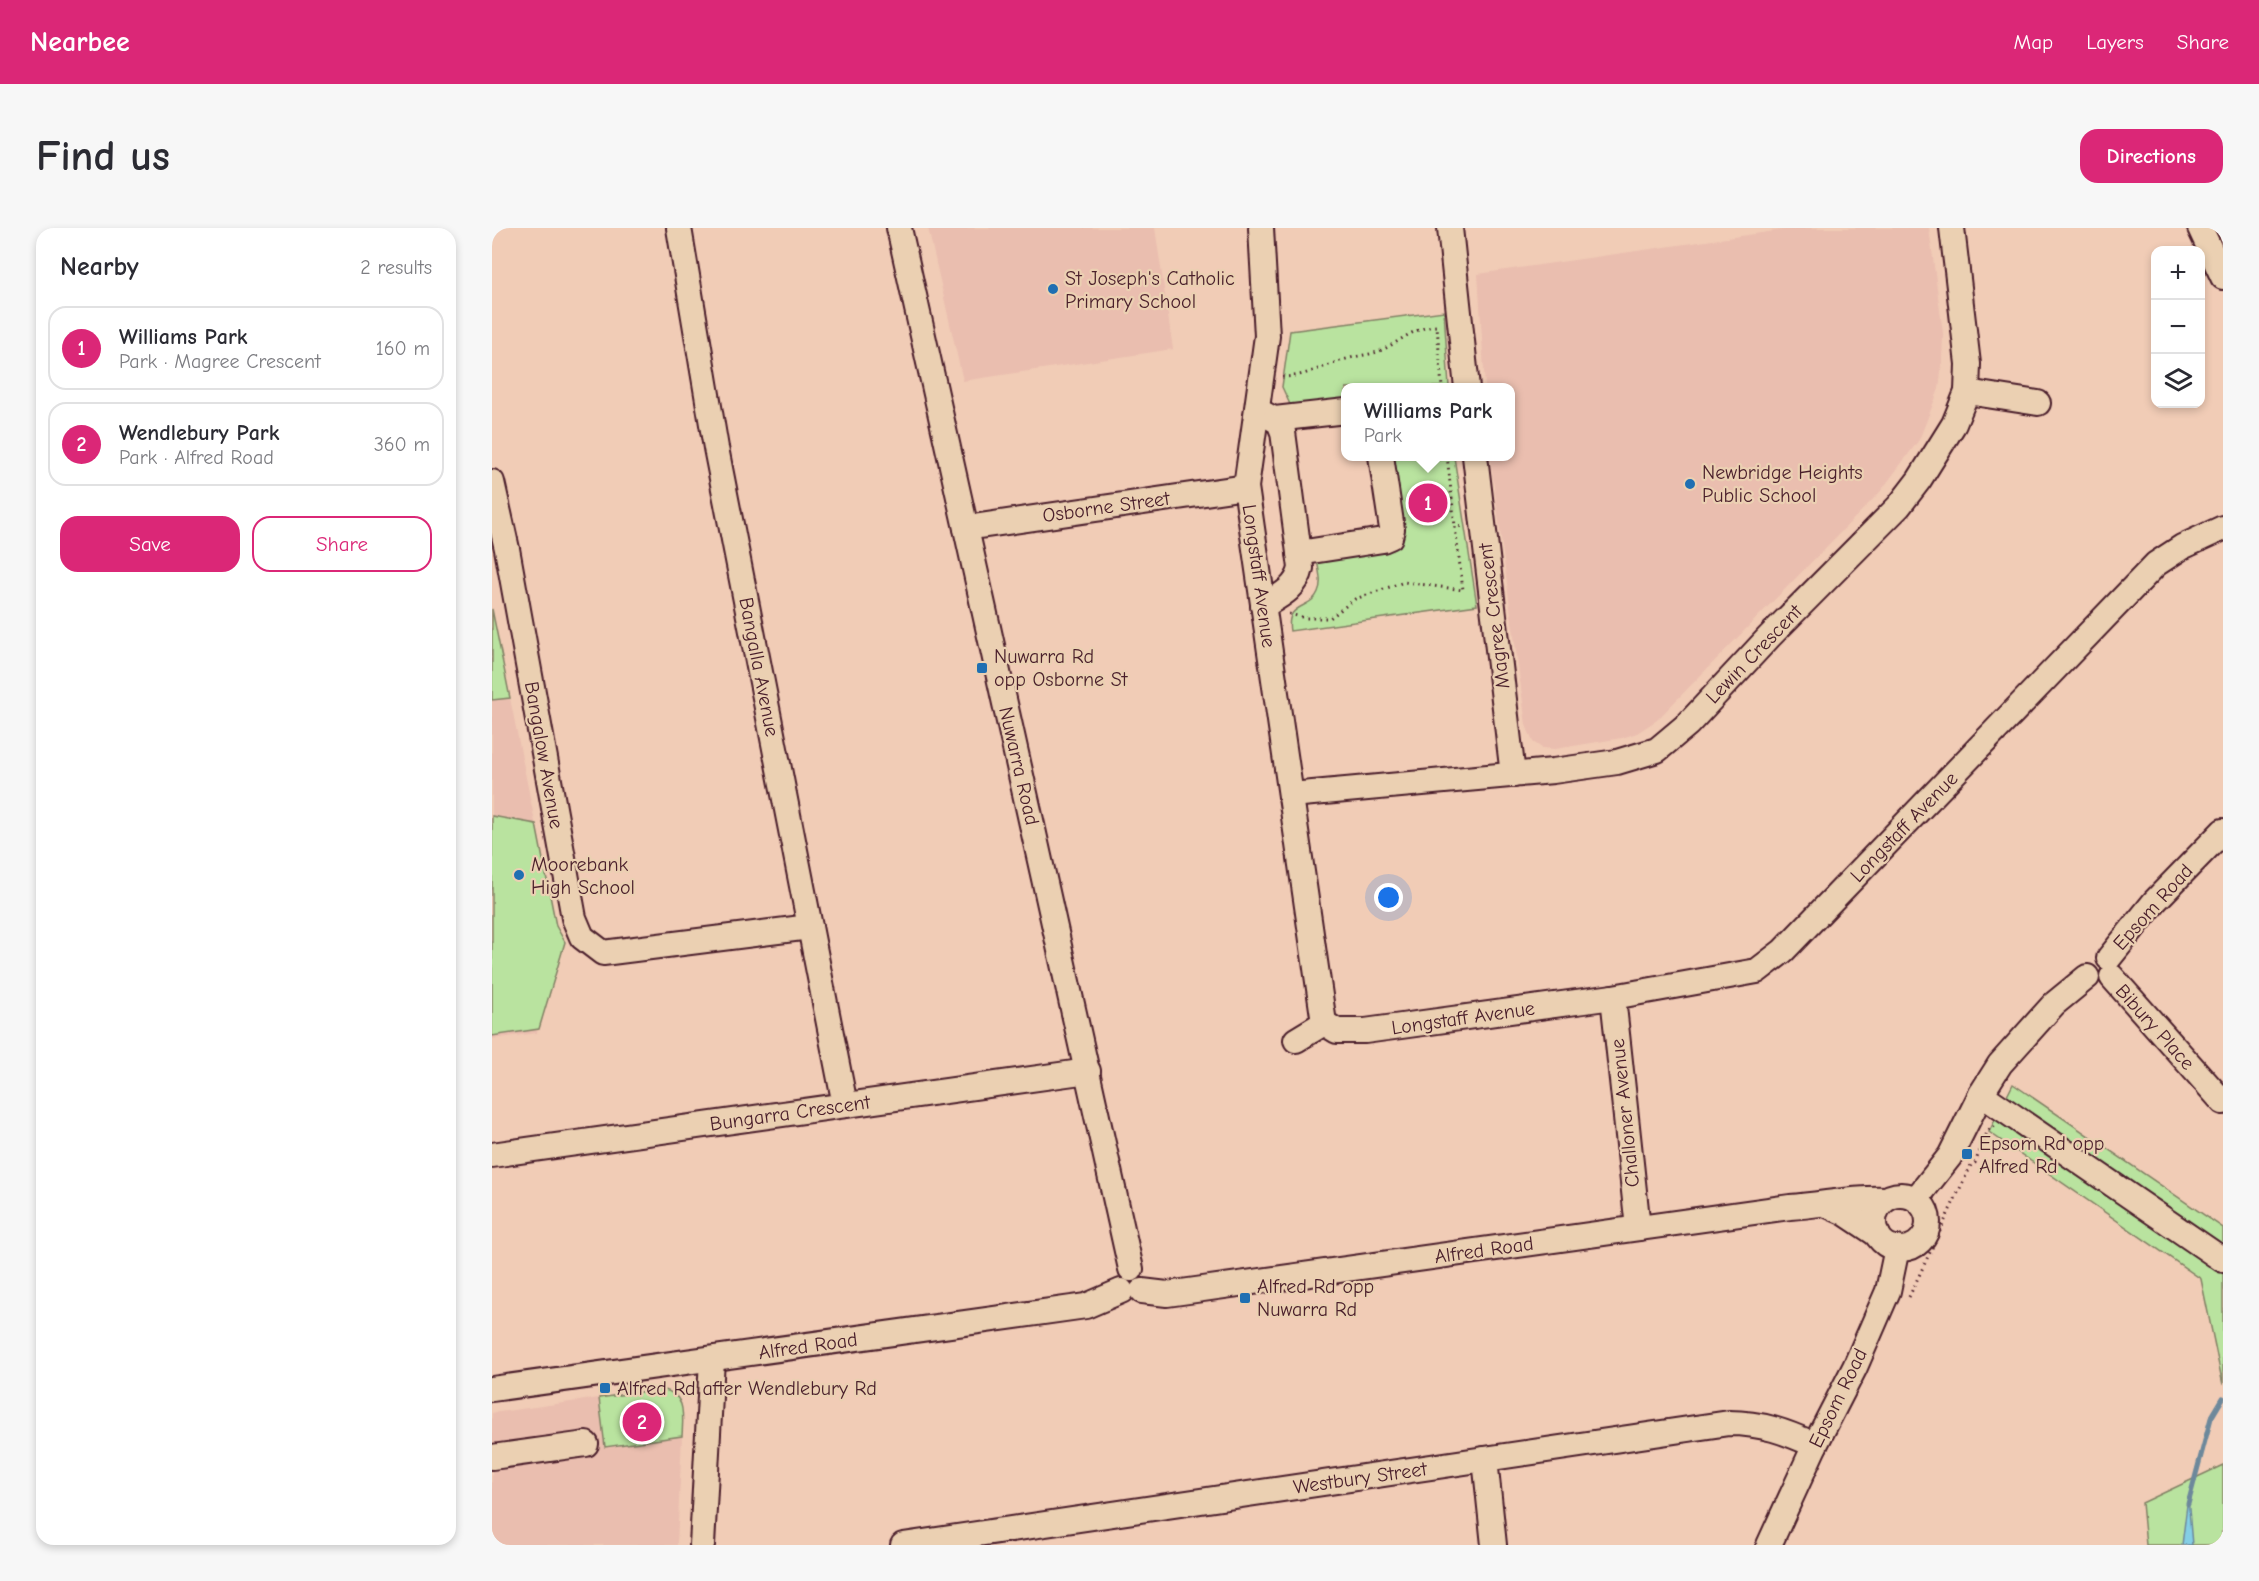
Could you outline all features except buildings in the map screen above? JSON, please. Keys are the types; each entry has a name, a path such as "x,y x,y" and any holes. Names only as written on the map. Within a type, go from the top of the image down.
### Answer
{"street":[{"name":"Bangalla Avenue","path":"679,228 716,448 845,1105"},
{"name":"Nuwarra Road","path":"899,228 1131,1269 1139,1271 1144,1278 1131,1291"},
{"name":"Longstaff Avenue","path":"1261,228 1267,336 1266,415 1246,487 1324,1023 1337,1031 1365,1031 1613,997 1757,971 1783,951 2156,564 2182,547 2223,528"},
{"path":"1450,228 1467,383"},
{"name":"Lewin Crescent","path":"1291,795 1513,775 1617,762 1657,750 1688,724 1769,637 1899,506 1919,480 1954,424 1967,392 1967,338 1952,228"},
{"path":"2200,228 2223,277"},
{"path":"1967,392 2038,403"},
{"path":"1266,415 1341,411"},
{"path":"1263,606 1291,588 1299,580 1301,568 1283,432 1266,415"},
{"path":"1299,553 1390,537 1392,529 1382,461"},
{"name":"Magree Crescent","path":"1476,461 1513,775"},
{"name":"Bangalow Avenue","path":"492,482 507,549 574,918 582,937 603,953 810,927"},
{"name":"Osborne Street","path":"966,528 1246,487"},
{"name":"Epsom Road","path":"2110,968 2155,901 2223,831"},
{"path":"1916,1199 1950,1156 1981,1094 2000,1064 2054,1004 2087,977 2100,984 2110,968"},
{"name":"Bibury Place","path":"2110,968 2223,1102"},
{"name":"Challoner Avenue","path":"1613,997 1638,1228"},
{"path":"1296,1040 1324,1023"},
{"name":"Bungarra Crescent","path":"492,1155 1088,1071"},
{"path":"1981,1094 2223,1260"},
{"path":"1827,1205 1845,1213 1887,1241 1913,1246 1920,1241 1928,1227 1926,1212 1916,1199 1901,1195 1886,1199 1880,1205 1874,1220 1887,1241"},
{"name":"Alfred Road","path":"492,1389 1086,1306 1131,1291 1167,1294 1638,1228 1827,1205 1845,1199 1886,1199"},
{"name":"Epsom Road","path":"1769,1545 1815,1445 1855,1367 1888,1291 1887,1241"},
{"path":"702,1545 712,1359"},
{"name":"Westbury Street","path":"903,1545 1729,1424 1769,1426 1815,1445"},
{"path":"492,1457 586,1444"},
{"path":"1485,1459 1494,1545"}],"path":[{"path":"1280,384 1281,377 1300,377 1350,358 1368,355 1393,345 1414,330 1437,326 1442,383"},
{"path":"1293,607 1288,615 1323,619 1335,615 1355,599 1391,584 1417,582 1463,590 1448,461"},
{"path":"1455,527 1483,524"},
{"path":"2220,1545 2223,1531"}],"shaded area":[{"name":"St Joseph's Catholic Primary School","path":"928,228 1155,228 1173,349 963,381"},
{"name":"Newbridge Heights Public School","path":"1796,228 1929,228 1943,333 1942,363 1939,389 1919,440 1880,492 1657,720 1637,733 1622,738 1555,749 1542,748 1533,742 1526,725 1491,461 1515,461 1515,383 1485,383 1478,274"},
{"name":"Moorebank High School","path":"492,609 556,926 565,942 537,1033 492,1039"},
{"path":"599,1398 605,1447 682,1436 677,1545 492,1545 492,1413"}],"green space":[{"path":"1444,311 1449,383 1341,383 1341,404 1293,411 1282,387 1290,331"},
{"path":"1388,461 1455,461 1477,605 1290,631 1291,615 1315,598 1318,592 1320,580 1317,559 1400,546"},
{"path":"492,609 510,698 492,700"},
{"name":"Moorebank High School","path":"492,816 536,824 556,926 565,942 539,1029 492,1036"},
{"path":"2013,1084 2223,1228 2223,1385 2201,1279 1989,1132"},
{"path":"661,1389 675,1396 682,1406 682,1436 605,1447 599,1398"},
{"path":"2223,1465 2223,1545 2146,1545 2142,1503"}],"water":[{"path":"2188,1497 2192,1545 2182,1545"}],"waterway":[{"path":"2188,1504 2211,1418 2223,1398"}],"place":[{"name":"St Joseph's Catholic Primary School","path":"1053,289"},
{"name":"Newbridge Heights Public School","path":"1690,484"},
{"name":"Williams Park","path":"1428,503"},
{"name":"Nuwarra Rd opp Osborne St","path":"982,668"},
{"name":"Moorebank High School","path":"519,875"},
{"name":"Epsom Rd opp Alfred Rd","path":"1967,1154"},
{"name":"Alfred Rd opp Nuwarra Rd","path":"1245,1298"},
{"name":"Alfred Rd after Wendlebury Rd","path":"605,1388"},
{"name":"Wendlebury Park","path":"642,1422"}]}
